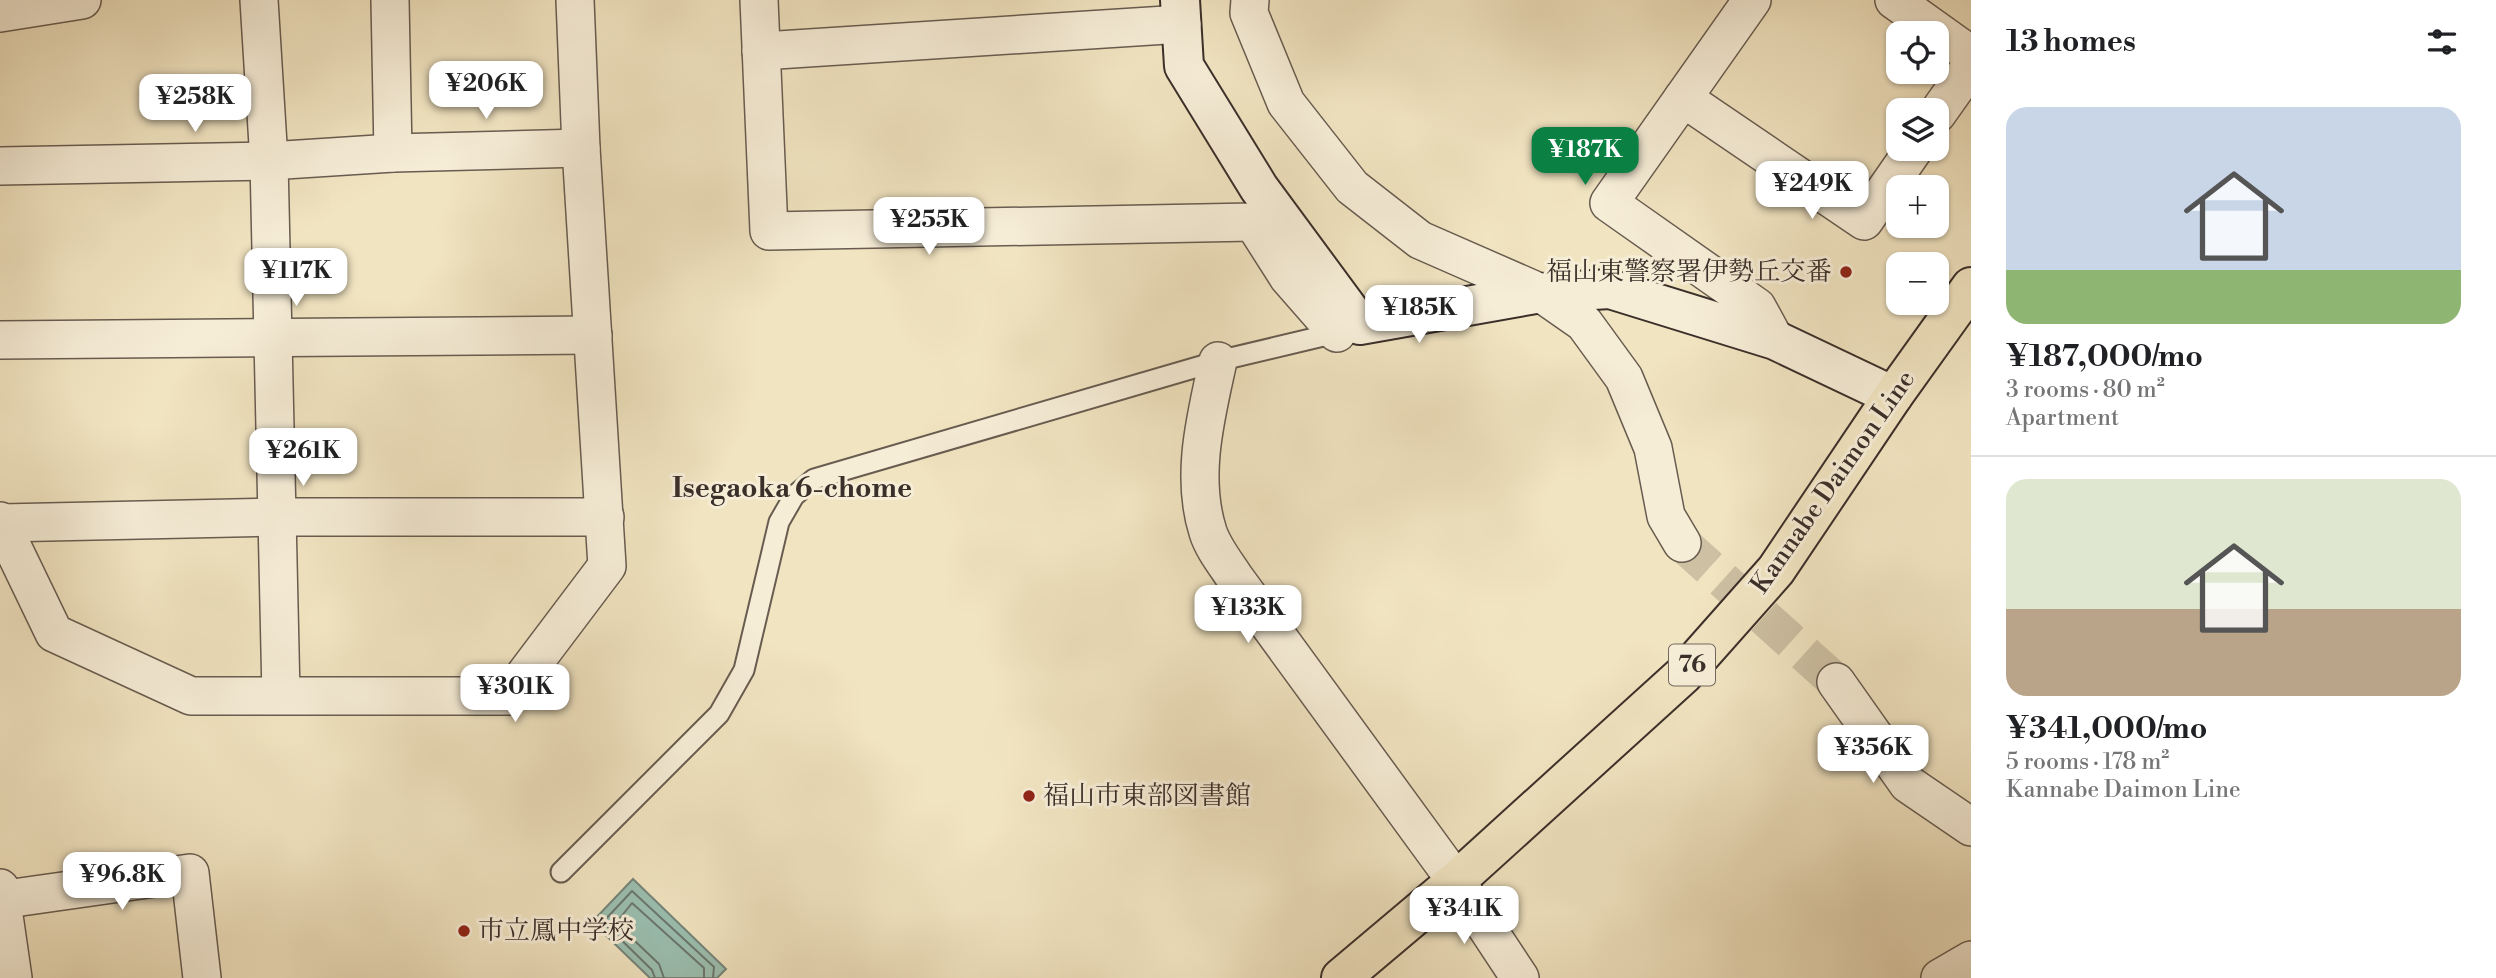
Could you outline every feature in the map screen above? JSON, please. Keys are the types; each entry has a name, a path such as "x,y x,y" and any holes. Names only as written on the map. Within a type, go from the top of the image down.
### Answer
{"main road":[{"name":"Kannabe Daimon Line","path":"1341,978 1456,881 1683,675 1776,570 1893,396 1971,287"}],"street":[{"path":"0,13 82,0"},
{"path":"259,0 269,162 281,695"},
{"path":"390,0 393,153"},
{"path":"575,0 581,148 605,517 607,566 509,696 191,696 54,633 1,522 278,516 605,517"},
{"path":"759,0 769,231 1252,222 1288,276 1349,329"},
{"path":"1250,0 1249,13 1286,103 1352,187 1420,240 1541,293 1584,323 1624,378 1653,448 1666,516 1682,543"},
{"path":"1752,0 1609,203 1757,307 1775,340"},
{"path":"1894,0 1971,55"},
{"path":"761,51 1181,12 1184,66 1349,329"},
{"path":"1948,98 1971,65"},
{"path":"1683,98 1864,221 1906,161"},
{"path":"0,166 269,162 393,153 581,148"},
{"path":"1349,329 1541,293 1610,289 1775,340 1893,396"},
{"path":"0,340 593,335"},
{"path":"1218,361 1203,427 1200,482 1209,533 1235,578 1456,881 1520,978"},
{"path":"1836,682 1908,784 1971,827"},
{"path":"13,978 1,896 190,873 202,978"},
{"path":"1940,978 1971,960"}],"lane":[{"path":"561,872 719,714 744,670 779,522 794,496 814,479 1218,361 1349,329"}],"water":[{"path":"633,879 726,969 717,978 650,978 592,922"}],"tunnel":[{"path":"1682,543 1836,682"}],"place":[{"name":"福山東警察署伊勢丘交番","path":"1846,272"},
{"name":"福山市東部図書館","path":"1029,796"},
{"name":"市立鳳中学校","path":"464,931"}],"district":[{"name":"Isegaoka 6-chome","path":"792,488"}]}
